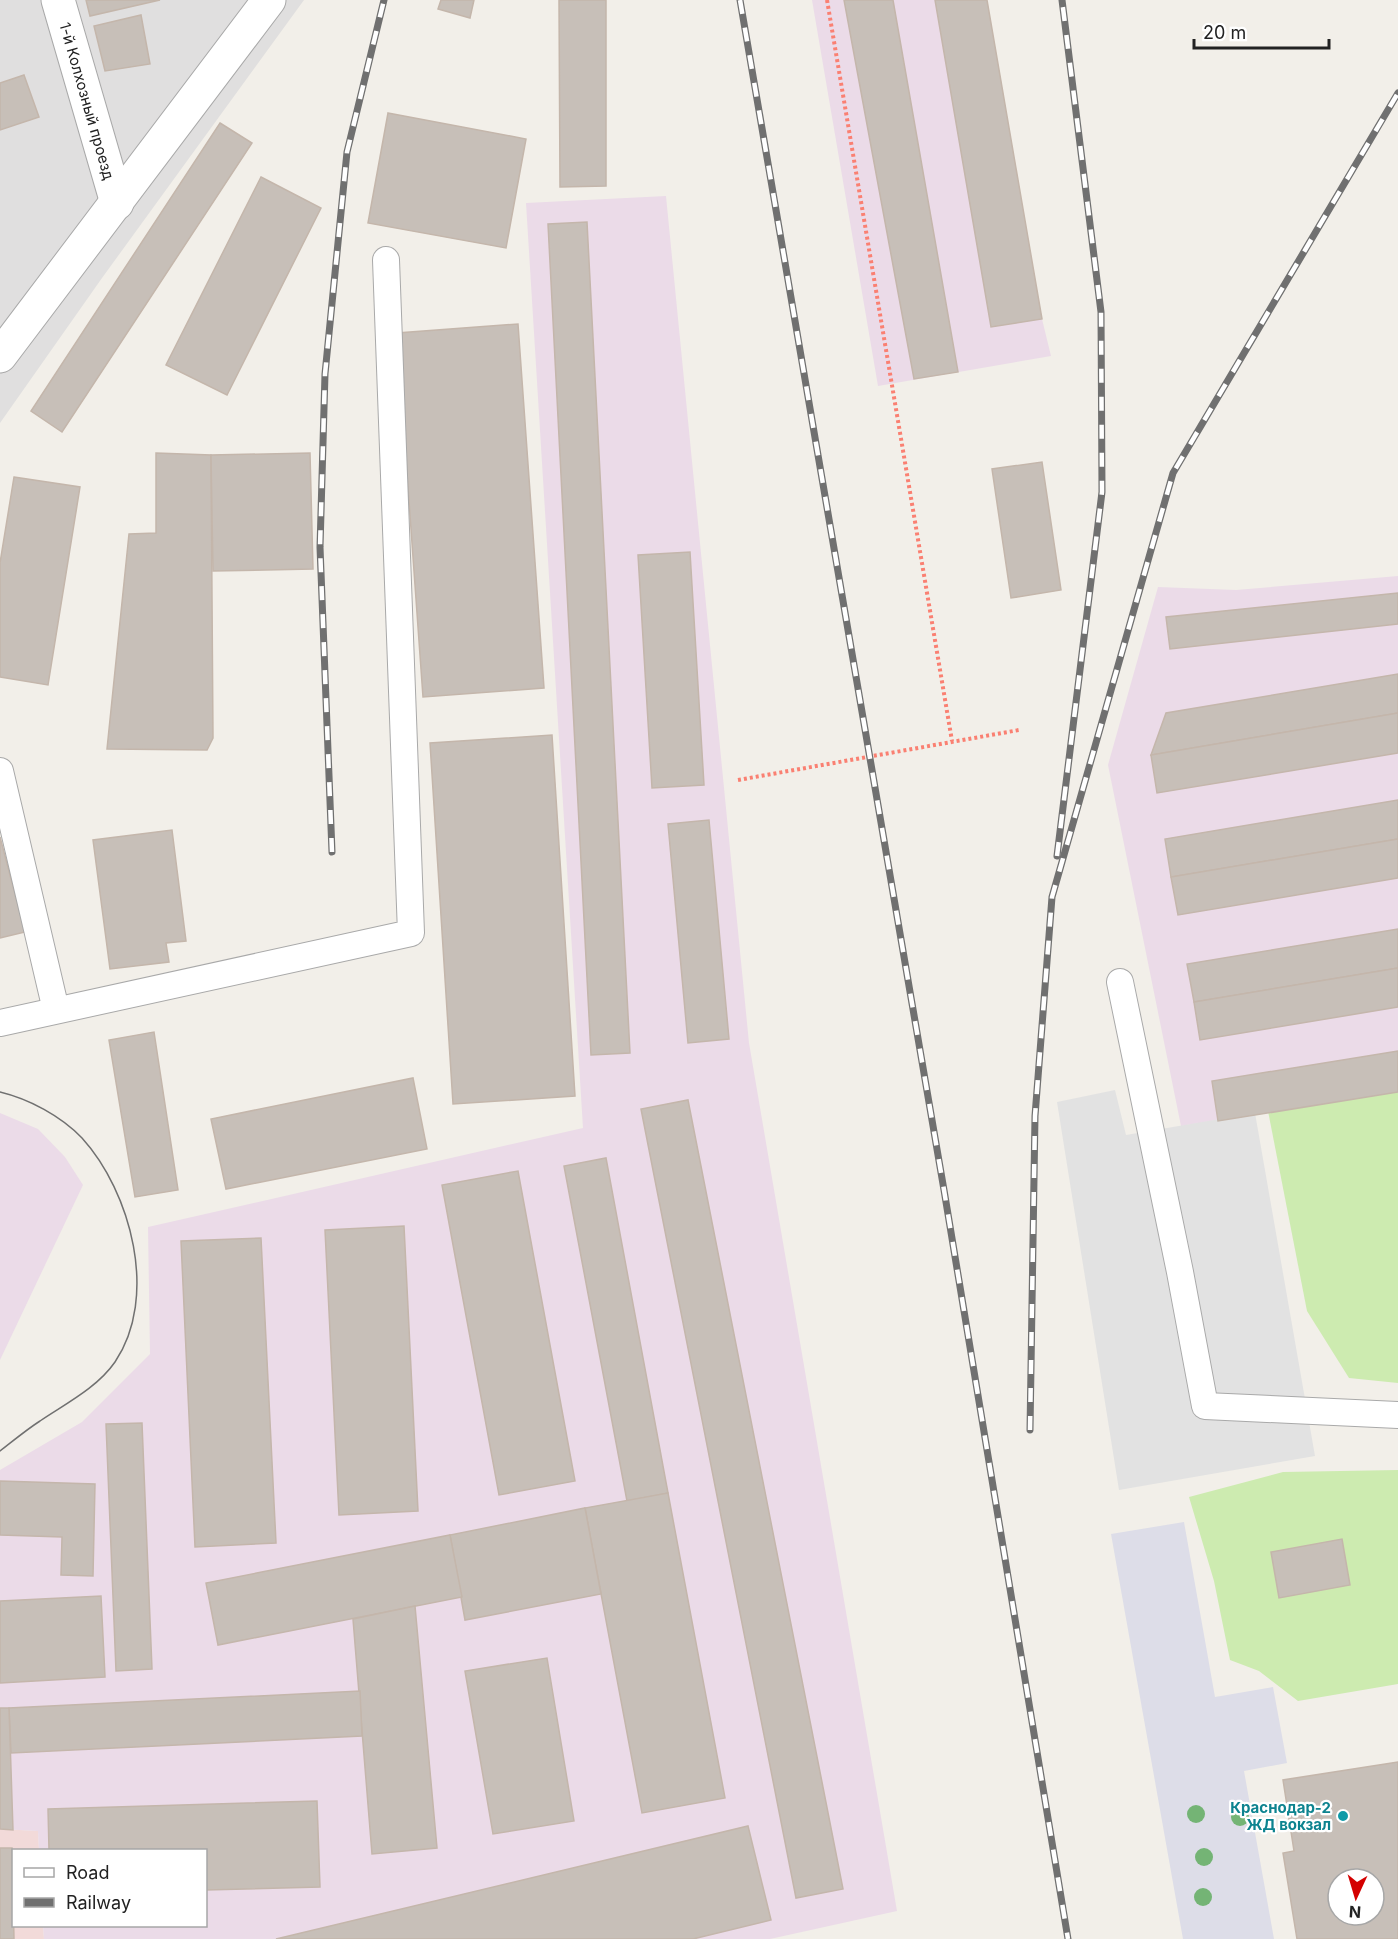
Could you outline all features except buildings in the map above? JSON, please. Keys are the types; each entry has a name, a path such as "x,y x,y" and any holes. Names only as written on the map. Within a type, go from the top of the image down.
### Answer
{"street":[{"name":"1-й Колхозный проезд","path":"58,0 117,203"},
{"path":"0,356 269,0"}],"lane":[{"path":"0,1023 411,933 386,260"},
{"path":"0,771 56,1010"},
{"path":"1120,982 1206,1406 1398,1415"}],"path":[{"path":"827,0 952,741"},
{"path":"738,780 1019,730"}],"shaded area":[{"path":"0,0 304,0 0,423"},
{"path":"812,0 987,0 1042,319 1051,356 878,386"},
{"path":"666,196 749,1043 897,1911 770,1939 44,1939 43,1927 207,1927 207,1849 39,1849 38,1831 0,1829 0,1470 82,1422 150,1354 148,1227 583,1128 526,203"},
{"path":"1398,576 1398,1091 1181,1126 1108,765 1158,587 1236,590"},
{"path":"1115,1090 1126,1135 1255,1113 1315,1456 1119,1490 1057,1102"},
{"path":"0,1113 38,1129 65,1157 83,1185 0,1360"},
{"path":"1184,1522 1215,1697 1273,1687 1287,1763 1244,1771 1274,1939 1183,1939 1111,1534"},
{"path":"0,1829 38,1831 39,1849 12,1849 12,1927 43,1927 44,1939 0,1939"}],"green space":[{"path":"1398,1091 1398,1383 1349,1378 1307,1311 1268,1111"},
{"path":"1398,1470 1398,1684 1298,1701 1259,1671 1230,1660 1214,1581 1189,1497 1283,1472"}],"tram line":[{"path":"0,1092 33,1104 54,1116 74,1130 99,1160 126,1215 137,1277 135,1307 128,1336 108,1371 90,1388 35,1424 0,1451"}],"railway":[{"path":"332,852 320,547 325,374 347,152 384,0"},
{"path":"740,0 944,1190 1068,1939"},
{"path":"1057,856 1102,492 1101,312 1062,0"},
{"path":"1030,1430 1035,1116 1052,897 1173,473 1398,93"}],"place":[{"name":"Краснодар-2 ЖД вокзал","path":"1343,1816"}]}
